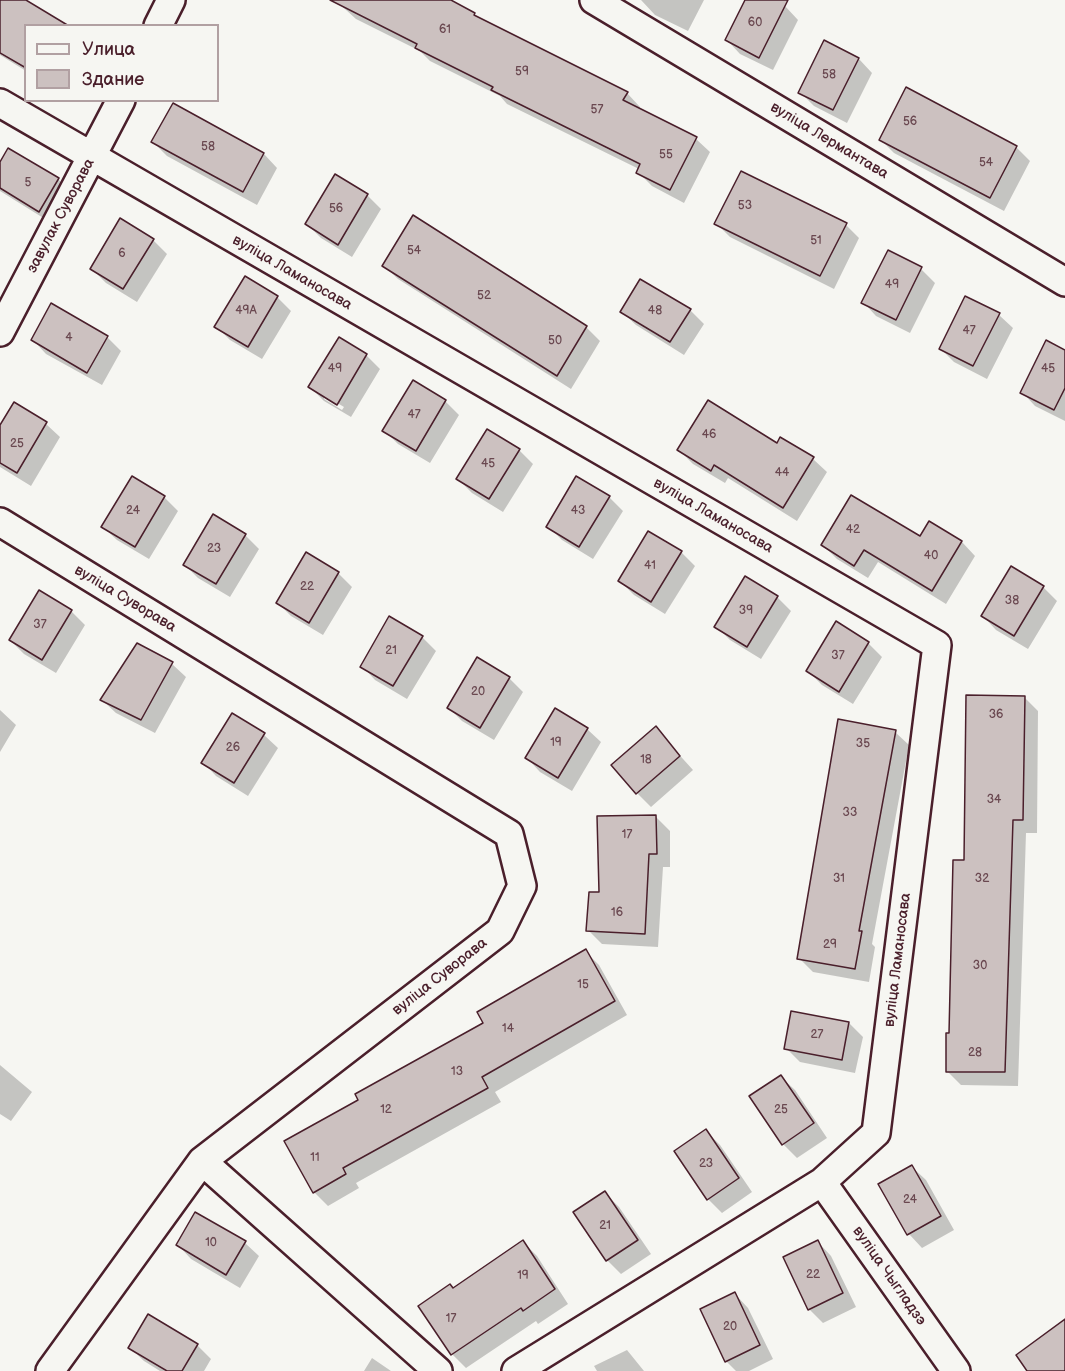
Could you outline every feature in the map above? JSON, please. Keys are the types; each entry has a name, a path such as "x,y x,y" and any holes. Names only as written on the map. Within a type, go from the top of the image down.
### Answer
{"street":[{"path":"159,24 171,0"},
{"name":"вуліца Лермантава","path":"594,0 1065,282"},
{"name":"завулак Суворава","path":"0,332 120,102"},
{"name":"вуліца Ламаносава","path":"0,103 937,645 876,1133 822,1182"},
{"name":"вуліца Суворава","path":"0,522 509,834 522,886 500,931 202,1161 50,1371"},
{"path":"202,1161 438,1371"},
{"path":"516,1371 822,1182"},
{"name":"вуліца Чыгладзэ","path":"822,1182 956,1371"}],"building":[{"path":"0,0 26,0 66,24 24,24 24,67 0,53"},
{"path":"330,0 451,0 475,13 474,15 628,92 623,100 697,137 670,190 636,173 640,164 491,90 493,87 415,48 417,44"},
{"path":"745,0 788,0 759,58 725,40"},
{"path":"824,40 859,58 833,110 798,93"},
{"path":"906,87 1017,146 990,198 879,140"},
{"path":"173,103 264,153 243,192 151,142"},
{"path":"8,148 59,178 39,212 0,188 0,162"},
{"path":"741,171 847,223 820,276 714,224"},
{"path":"335,174 368,194 338,245 305,224"},
{"path":"413,215 587,326 557,376 382,266"},
{"path":"120,218 154,239 123,289 90,269"},
{"path":"888,250 922,267 896,320 861,303"},
{"path":"245,276 278,296 248,347 214,327"},
{"path":"640,279 691,309 670,342 620,312"},
{"path":"965,296 1000,313 973,366 939,349"},
{"path":"51,303 108,336 87,373 31,340"},
{"path":"339,337 367,354 337,405 308,387"},
{"path":"1046,340 1065,350 1065,388 1054,410 1020,393"},
{"path":"413,380 446,400 416,451 382,431"},
{"path":"708,400 777,443 780,437 814,457 783,508 714,465 711,471 677,450"},
{"path":"14,402 47,422 17,473 0,463 0,425"},
{"path":"487,429 520,449 489,499 456,479"},
{"path":"132,476 165,496 135,547 101,527"},
{"path":"576,476 610,496 579,547 546,527"},
{"path":"851,495 920,536 929,521 962,541 932,591 864,550 854,566 821,545"},
{"path":"213,514 246,534 216,584 183,565"},
{"path":"648,531 682,551 651,602 618,581"},
{"path":"306,552 339,572 309,623 276,603"},
{"path":"1011,566 1044,586 1014,636 981,616"},
{"path":"745,576 778,596 747,647 714,627"},
{"path":"39,590 72,610 42,660 9,640"},
{"path":"389,616 423,636 393,686 360,667"},
{"path":"836,621 869,642 839,692 806,671"},
{"path":"137,643 173,662 141,720 100,700"},
{"path":"477,657 510,677 480,728 447,708"},
{"path":"966,695 1025,696 1023,820 1013,820 1005,1072 946,1072 953,860 964,860"},
{"path":"555,708 588,728 558,778 525,758"},
{"path":"232,713 265,733 234,783 201,763"},
{"path":"838,719 896,730 859,931 862,931 855,969 797,959"},
{"path":"656,726 680,756 636,794 611,765"},
{"path":"656,815 657,854 649,854 645,934 586,931 589,892 599,892 597,816"},
{"path":"586,949 615,1001 482,1077 488,1088 343,1168 346,1174 313,1193 284,1141 358,1100 355,1094 483,1023 477,1012"},
{"path":"791,1011 849,1022 842,1060 784,1049"},
{"path":"781,1075 814,1123 782,1145 749,1096"},
{"path":"706,1129 739,1178 707,1200 674,1151"},
{"path":"912,1165 941,1216 907,1235 878,1184"},
{"path":"605,1191 638,1240 606,1261 573,1212"},
{"path":"195,1212 246,1241 226,1275 176,1245"},
{"path":"523,1240 555,1289 523,1311 521,1308 451,1355 418,1306 450,1284 453,1288"},
{"path":"818,1240 843,1293 808,1310 783,1257"},
{"path":"735,1292 760,1345 725,1362 700,1309"},
{"path":"148,1314 198,1344 182,1371 167,1371 128,1348"},
{"path":"1065,1319 1065,1371 1027,1371 1016,1355"}]}
